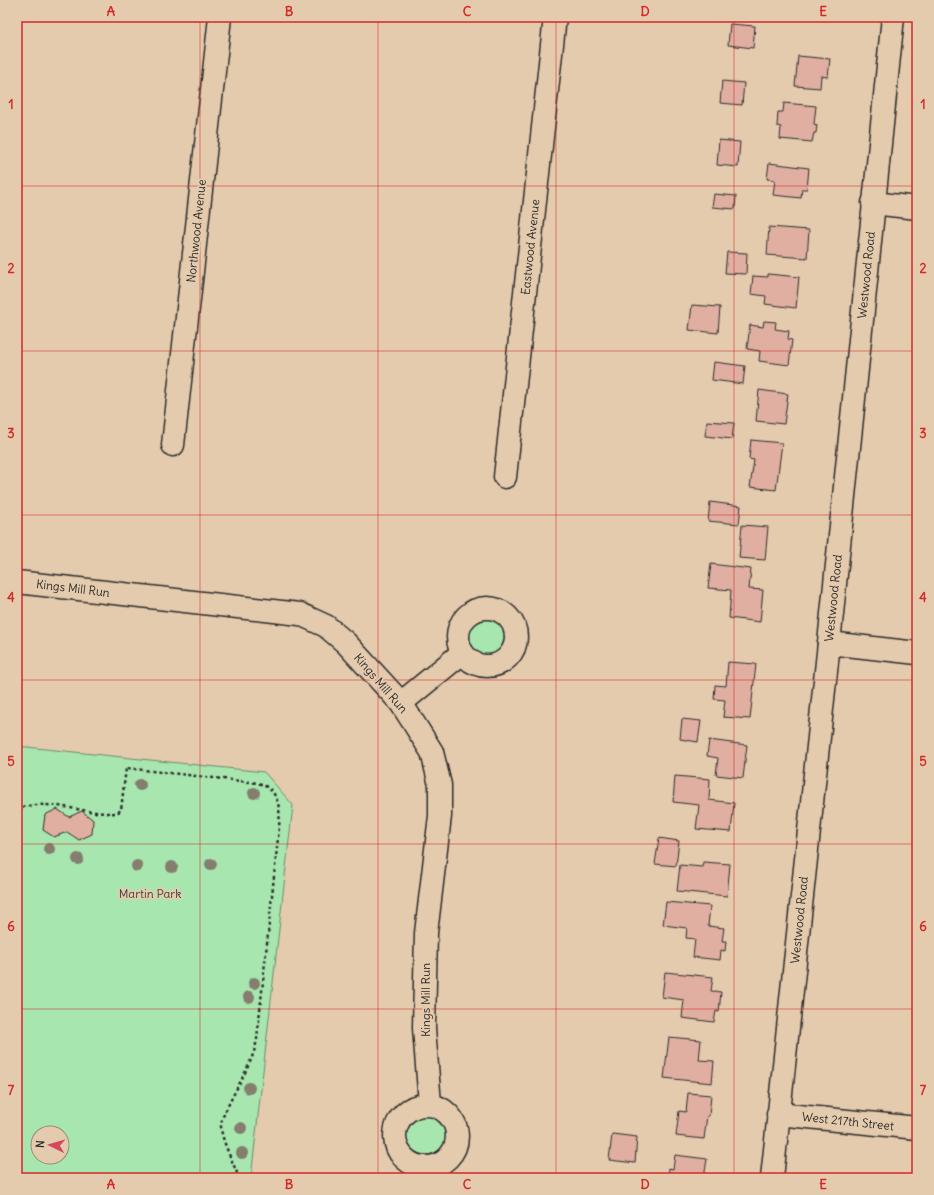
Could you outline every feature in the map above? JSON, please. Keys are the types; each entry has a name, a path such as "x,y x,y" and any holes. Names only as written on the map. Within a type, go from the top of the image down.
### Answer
{"street":[{"name":"Northwood Avenue","path":"173,445 220,17"},
{"name":"Eastwood Avenue","path":"505,477 555,17"},
{"name":"Westwood Road","path":"772,1178 829,643 892,17"},
{"path":"873,203 917,208"},
{"name":"Kings Mill Run","path":"17,582 300,614 326,626 346,643 401,703 432,752 440,785 440,816 426,933 424,1028 430,1104"},
{"path":"829,643 917,653"},
{"path":"401,703 462,653"},
{"name":"West 217th Street","path":"778,1114 917,1128"}],"path":[{"path":"17,809 31,805 45,805 117,813 121,810 123,804 126,768 258,783 265,786 278,802 280,812 278,838 255,1052 222,1119 221,1126 222,1136 239,1178"}],"green space":[{"path":"480,617 488,617 495,620 501,626 504,637 501,648 495,654 488,657 480,657 473,654 467,648 464,641 464,633 467,626 473,620"},
{"name":"Martin Park","path":"17,746 264,772 293,805 251,1178 17,1178"},
{"path":"422,1115 430,1115 437,1118 443,1124 446,1135 443,1146 437,1152 430,1155 422,1155 415,1152 409,1146 406,1139 406,1131 409,1124 415,1118"}],"building":[{"path":"801,17 824,17 824,19"},
{"path":"730,24 755,26 753,48 728,45"},
{"path":"798,56 830,59 828,77 821,76 820,88 795,86"},
{"path":"722,81 744,83 742,105 720,103"},
{"path":"784,103 816,106 814,124 817,125 816,133 814,133 812,142 780,139 781,127 777,126 778,112 783,112"},
{"path":"719,140 740,142 738,167 717,165"},
{"path":"769,163 809,168 807,189 802,189 801,198 773,195 775,180 767,179"},
{"path":"714,194 736,196 735,209 712,207"},
{"path":"769,227 809,230 807,258 767,255"},
{"path":"727,252 747,253 746,274 725,273"},
{"path":"768,274 799,277 796,308 765,304 766,296 751,294 753,276 768,277"},
{"path":"692,305 720,307 718,333 689,330"},
{"path":"764,321 776,322 775,329 789,331 788,339 792,340 789,365 759,361 760,351 747,349 750,325 763,327"},
{"path":"714,362 745,366 743,384 712,380"},
{"path":"759,390 788,394 784,424 756,421"},
{"path":"707,421 734,423 732,439 705,436"},
{"path":"751,440 782,443 776,490 750,487 754,460 749,459"},
{"path":"710,502 741,506 739,524 708,521"},
{"path":"742,525 768,527 765,560 739,558"},
{"path":"711,564 751,569 749,589 763,590 760,622 729,618 731,590 708,588"},
{"path":"728,662 756,664 750,719 723,717 725,700 714,699 715,685 726,686"},
{"path":"682,719 701,721 698,742 680,739"},
{"path":"709,740 747,745 743,778 716,775 718,758 707,756"},
{"path":"675,776 710,779 709,800 734,803 731,832 696,829 699,805 673,802"},
{"path":"57,809 69,817 82,811 93,820 92,834 79,840 67,832 54,837 43,830 45,815"},
{"path":"659,838 679,841 676,866 655,864"},
{"path":"703,862 730,864 727,896 677,891 680,865 702,867"},
{"path":"666,902 710,906 708,926 724,928 722,941 726,941 725,951 721,950 720,960 693,957 695,939 686,938 687,928 663,925"},
{"path":"665,972 713,977 711,991 721,992 719,1012 716,1011 714,1022 682,1018 684,1000 662,997"},
{"path":"669,1037 701,1040 699,1060 714,1061 712,1083 664,1078"},
{"path":"688,1093 711,1095 709,1116 707,1116 704,1139 676,1136 679,1111 686,1112"},
{"path":"612,1134 637,1137 635,1163 609,1160"},
{"path":"675,1155 707,1159 704,1178 668,1178 669,1168 673,1169"}]}
